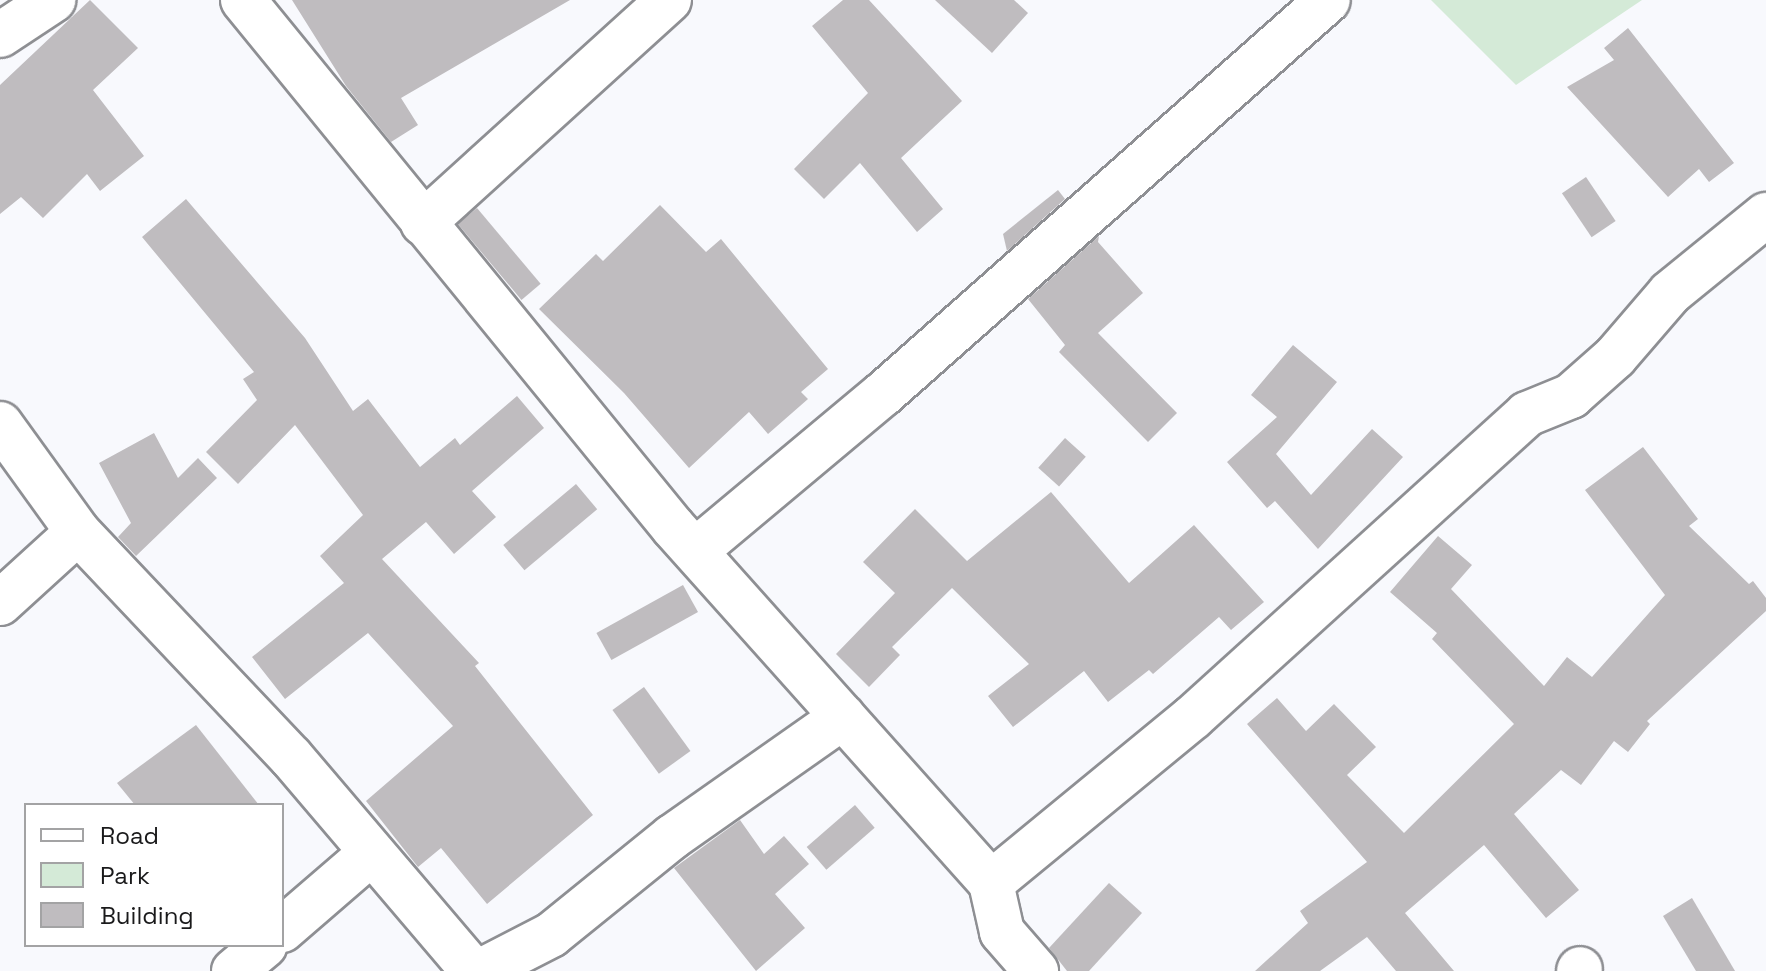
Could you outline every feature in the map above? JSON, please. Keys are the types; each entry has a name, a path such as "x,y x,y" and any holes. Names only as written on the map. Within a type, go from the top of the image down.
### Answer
{"street":[{"path":"243,0 695,551 991,883 1002,932 1036,971"},
{"path":"423,223 669,0"},
{"path":"695,551 883,394 1328,0"},
{"path":"0,35 51,1"},
{"path":"991,883 1193,717 1527,414 1571,396 1615,357 1670,293 1766,215"},
{"path":"0,424 78,532 291,757 369,855 473,971"},
{"path":"0,603 78,532"},
{"path":"481,971 551,935 672,837 843,717"},
{"path":"284,928 369,855"},
{"path":"234,971 263,947"}],"green space":[{"path":"1431,0 1642,0 1516,85"}],"building":[{"path":"90,0 138,48 93,90 144,156 100,191 87,174 43,218 21,197 0,214 0,85"},
{"path":"292,0 570,0 401,98 418,125 391,142 346,86"},
{"path":"843,0 869,0 962,101 901,158 943,209 917,232 860,163 824,199 794,169 868,93 812,26"},
{"path":"935,0 1014,0 1028,13 992,53"},
{"path":"1628,28 1734,163 1709,182 1699,169 1668,197 1567,87 1614,60 1604,48"},
{"path":"1586,177 1616,221 1592,237 1562,193"},
{"path":"1058,190 1065,199 1007,251 1003,234"},
{"path":"186,199 305,338 353,411 368,399 420,467 455,438 460,445 517,396 544,428 472,491 496,517 454,554 426,522 382,559 479,663 475,666 593,815 487,904 441,848 418,867 366,801 453,726 368,633 285,699 252,657 344,583 320,556 363,515 295,425 238,484 206,452 257,400 243,379 254,372 142,237"},
{"path":"660,205 706,252 721,239 828,369 801,392 808,399 768,434 749,412 689,468 624,393 539,309 596,254 603,261"},
{"path":"477,208 541,284 521,300 458,224"},
{"path":"1099,236 1098,242 1143,293 1098,333 1177,413 1148,442 1059,352 1065,345 1028,299"},
{"path":"1293,345 1337,382 1276,454 1311,495 1372,429 1403,457 1318,549 1275,501 1267,508 1227,462 1277,417 1251,395"},
{"path":"154,433 178,478 198,458 217,478 136,556 118,537 131,523 99,463"},
{"path":"1065,438 1086,457 1059,486 1038,468"},
{"path":"1643,447 1698,519 1689,526 1749,584 1753,581 1766,598 1766,611 1647,721 1650,724 1628,752 1614,741 1581,785 1561,770 1514,814 1579,890 1546,918 1484,845 1405,913 1454,971 1396,971 1367,937 1320,971 1255,971 1308,923 1300,911 1367,862 1247,724 1277,698 1306,731 1334,704 1376,747 1347,775 1404,833 1514,724 1432,639 1437,633 1390,592 1438,536 1472,565 1451,589 1544,686 1567,657 1592,677 1665,595 1585,490"},
{"path":"576,484 597,509 524,570 503,545"},
{"path":"1051,492 1129,583 1194,525 1264,602 1231,630 1219,617 1153,674 1149,670 1108,702 1084,671 1013,727 988,696 1029,664 952,588 892,647 900,655 869,687 836,654 895,593 863,562 915,509 967,561"},
{"path":"683,585 698,612 611,660 596,633"},
{"path":"644,687 690,751 659,774 612,710"},
{"path":"196,725 257,803 133,803 117,783"},
{"path":"855,805 875,828 826,870 807,847"},
{"path":"740,820 764,854 784,836 809,864 775,894 805,928 756,971 674,868"},
{"path":"1109,883 1142,913 1089,971 1067,971 1049,948"},
{"path":"1692,898 1735,971 1696,971 1663,916"}]}
